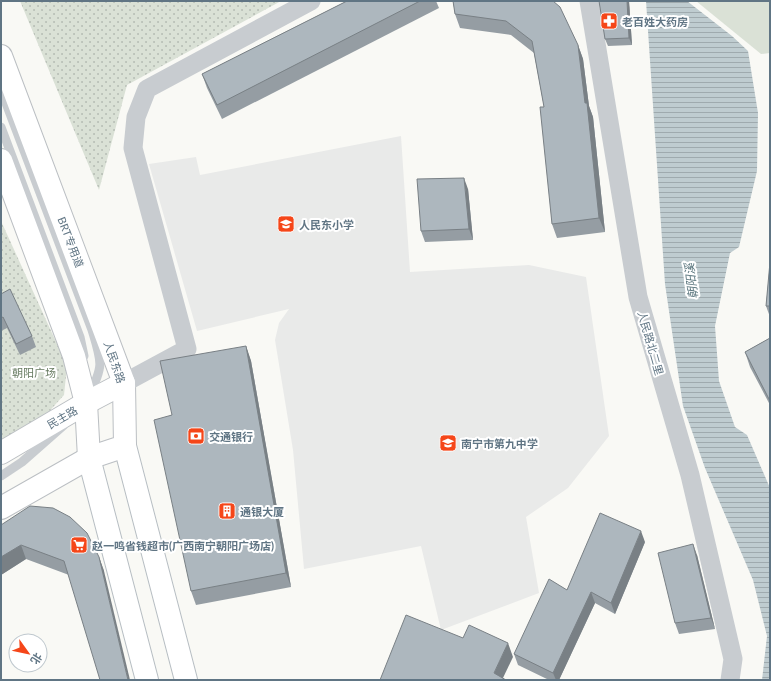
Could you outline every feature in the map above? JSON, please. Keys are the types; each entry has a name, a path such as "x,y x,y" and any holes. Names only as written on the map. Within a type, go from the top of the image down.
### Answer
{"main road":[{"name":"人民东路","path":"1,56 124,384 125,446 186,680"},
{"path":"1,160 74,356 86,403 89,458 148,680"},
{"name":"民主路","path":"1,453 86,403 124,384"},
{"path":"1,508 89,458 125,446"}],"street":[{"path":"124,384 187,349 133,148 136,117 147,89 311,1"},
{"name":"人民路北二里","path":"590,1 638,297 690,475 732,660 730,680"}],"lane":[{"name":"BRT专用道","path":"1,90 92,330 101,360 98,376 86,403 55,434 22,462 1,476"},
{"path":"1,127 80,337 88,373 86,403"},
{"name":"BRT专用道","path":"1,463 36,441 86,403"}],"shaded area":[{"name":"南宁市第九中学","path":"401,136 410,272 529,265 586,277 609,436 568,488 526,517 539,593 441,630 421,546 304,569 293,450 275,340 279,323 289,309 197,331 149,164 196,157 200,175"}],"green space":[{"path":"20,1 281,1 127,85 99,190"},
{"path":"696,1 770,1 770,53 761,54"},
{"name":"朝阳广场","path":"1,221 67,366 64,395 44,417 1,443"}],"water":[{"name":"朝阳溪","path":"646,1 687,1 732,36 748,51 758,113 757,171 739,247 730,253 715,326 719,381 735,427 747,435 770,488 770,680 762,680 767,636 753,580 705,468 683,406 665,284"}],"building":[{"path":"347,1 420,1 217,105 202,74"},
{"path":"453,1 553,1 560,7 578,45 585,103 587,103 599,218 552,224 540,107 544,107 532,41 506,21 455,14"},
{"path":"599,1 627,1 629,38 605,39"},
{"path":"464,178 469,229 421,231 417,179"},
{"path":"770,262 770,306 766,306"},
{"path":"10,289 32,336 16,344 3,317 1,318 1,294"},
{"path":"770,338 770,401 745,352"},
{"name":"通银大厦","path":"246,346 286,573 191,591 154,420 172,415 160,361"},
{"path":"30,506 53,508 70,517 87,533 99,557 128,680 100,680 64,561 21,545 1,557 1,525"},
{"path":"600,513 641,531 611,603 591,592 553,673 514,654 549,579 567,590"},
{"path":"693,544 711,618 675,623 658,553"},
{"path":"406,615 463,638 469,625 508,643 494,673 506,680 380,680"}],"place":[{"name":"老百姓大药房","path":"609,21"},
{"name":"人民东小学","path":"286,224"},
{"name":"交通银行","path":"196,436"},
{"name":"南宁市第九中学","path":"448,443"},
{"name":"通银大厦","path":"227,511"},
{"name":"赵一鸣省钱超市(广西南宁朝阳广场店)","path":"79,545"}]}
